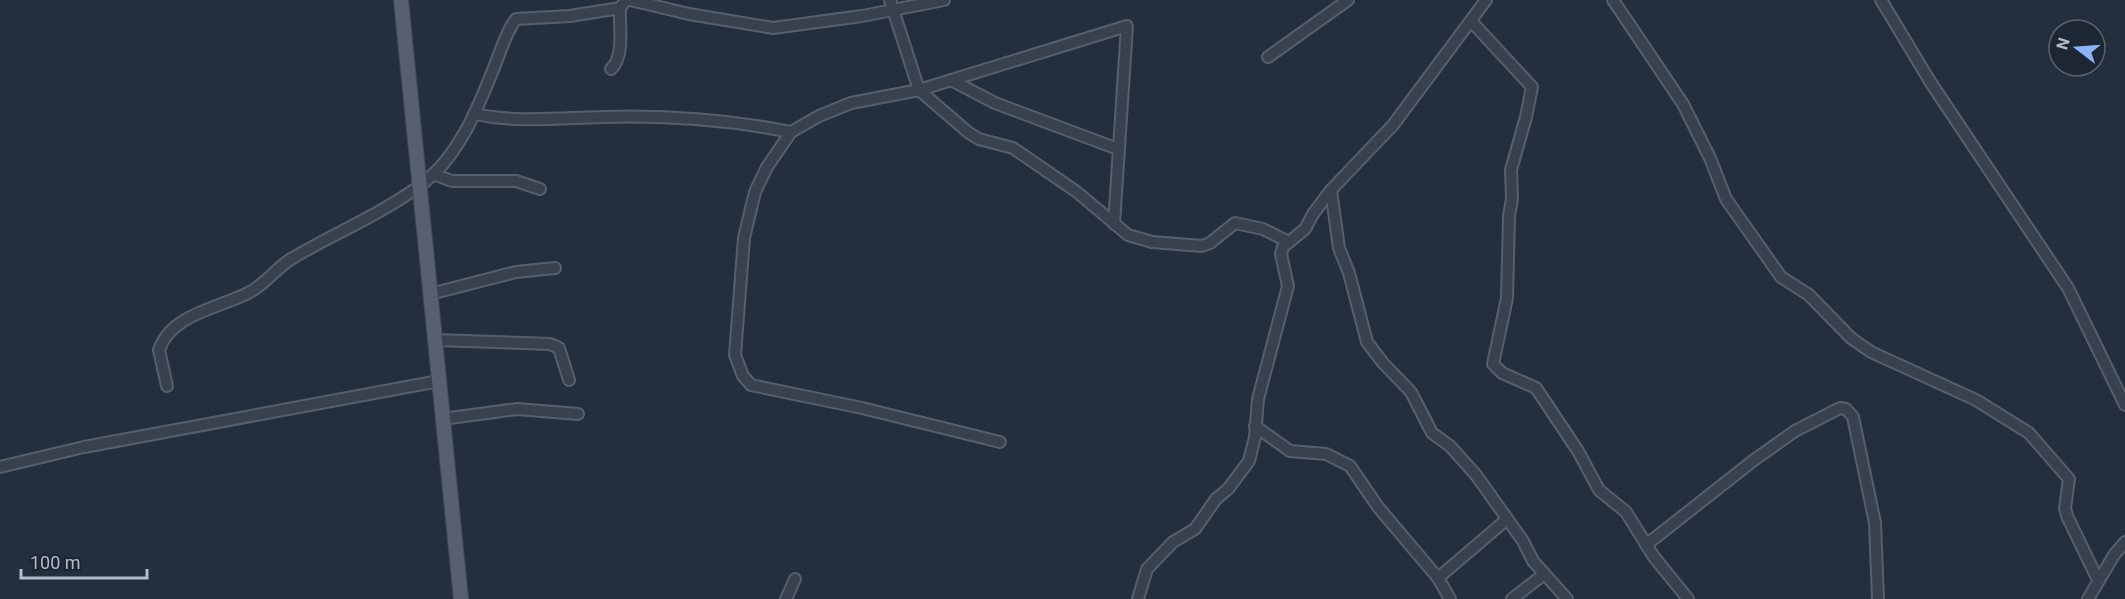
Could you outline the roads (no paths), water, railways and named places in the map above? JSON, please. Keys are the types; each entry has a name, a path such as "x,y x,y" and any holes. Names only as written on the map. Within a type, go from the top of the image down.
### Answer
{"main road":[{"path":"401,0 461,599"}],"street":[{"path":"167,386 159,350 175,327 196,314 249,293 289,260 418,187 433,174 450,155 474,114 516,19 570,16 625,3 773,28 891,5 944,0"},
{"path":"1268,57 1348,0"},
{"path":"1138,599 1147,569 1173,542 1195,529 1216,499 1228,489 1242,471 1252,450 1258,399 1288,286 1281,254 1283,248 1305,229 1331,190 1393,125 1486,0"},
{"path":"1613,0 1683,104 1707,151 1726,199 1781,277 1809,295 1851,338 1871,352 1976,400 2029,433 2069,479 2065,507 2067,516 2098,580"},
{"path":"1881,0 1931,84 2068,288 2125,405"},
{"path":"611,69 617,64 625,3"},
{"path":"891,5 902,29 919,90 969,133 979,139 1013,148 1077,192 1114,224 1139,238 1191,246 1210,243 1235,223 1249,224 1277,235 1289,243"},
{"path":"1471,21 1532,87 1511,170 1512,199 1509,216 1507,298 1493,364 1502,373 1536,388 1578,451 1599,490 1626,512 1646,545 1688,599"},
{"path":"1000,442 862,408 769,390 751,385 743,376 735,355 744,238 754,192 767,166 791,132 819,116 851,103 919,90 1126,26 1114,224"},
{"path":"951,80 995,103 1118,149"},
{"path":"474,114 519,121 644,117 724,123 791,132"},
{"path":"433,174 452,181 516,181 540,189"},
{"path":"1331,190 1339,248 1349,273 1367,342 1383,363 1411,392 1432,433 1450,446 1476,475 1523,541 1543,575 1567,599"},
{"path":"430,294 516,272 555,268"},
{"path":"435,340 550,344 559,348 569,380"},
{"path":"0,467 84,447 439,381"},
{"path":"1646,545 1754,460 1795,431 1840,408 1846,409 1853,417 1875,524 1878,599"},
{"path":"442,419 517,409 578,414"},
{"path":"1255,426 1290,452 1326,454 1350,466 1378,507 1438,578 1449,599"},
{"path":"1438,578 1506,520"},
{"path":"2088,599 2098,580 2125,542"},
{"path":"1512,599 1543,575"},
{"path":"786,599 795,579"}]}
